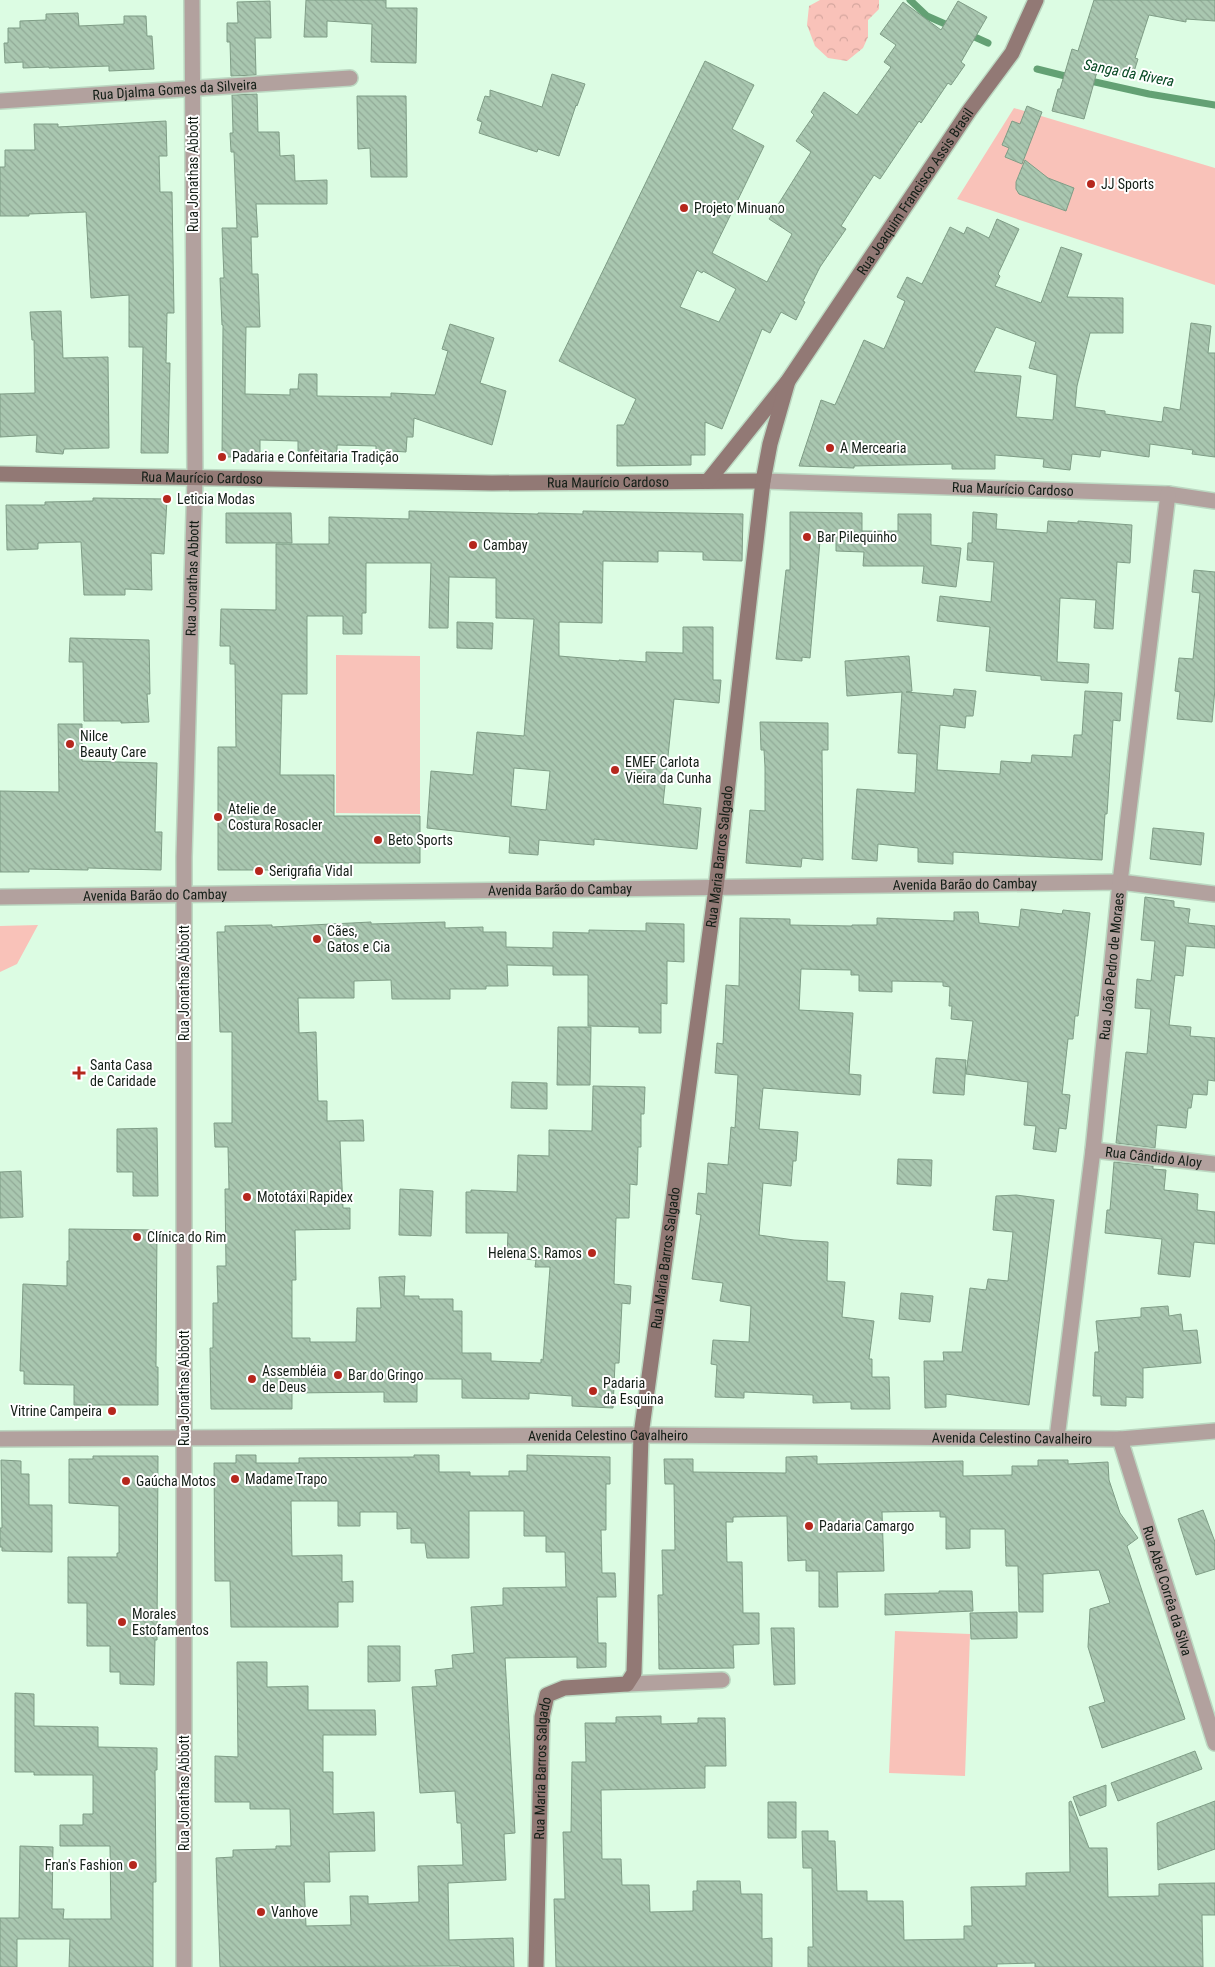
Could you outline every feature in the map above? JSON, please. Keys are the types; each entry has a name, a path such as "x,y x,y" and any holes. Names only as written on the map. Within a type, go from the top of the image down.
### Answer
{"street":[{"name":"Rua Jonathas Abbott","path":"184,1967 184,896 195,478 192,0"},
{"name":"Rua Joaquim Francisco Assis Brasil","path":"708,481 788,381 969,111 1012,53 1036,0"},
{"name":"Rua Djalma Gomes da Silveira","path":"0,101 350,78"},
{"name":"Rua Joaquim Francisco Assis Brasil","path":"762,481 770,444 788,381"},
{"name":"Rua Maurício Cardoso","path":"0,474 492,483 762,481 1168,494 1215,501"},
{"name":"Rua Maria Barros Salgado","path":"536,1967 542,1717 547,1695 564,1688 627,1684 634,1673 641,1435 716,888 762,481"},
{"name":"Rua João Pedro de Moraes","path":"1056,1438 1093,1150 1120,882 1168,494"},
{"name":"Avenida Barão do Cambay","path":"0,897 1120,882 1215,894"},
{"name":"Rua Cândido Aloy","path":"1093,1150 1215,1164"},
{"name":"Avenida Celestino Cavalheiro","path":"0,1439 641,1435 1120,1439 1215,1431"},
{"name":"Rua Abel Corrêa da Silva","path":"1120,1439 1215,1743"},
{"path":"627,1684 722,1680"}],"green space":[{"path":"820,0 879,0 879,9 868,20 868,37 863,48 847,61 828,58 815,46 807,25 809,6"},
{"name":"JJ Sports","path":"1014,108 1215,168 1215,285 957,199"},
{"path":"336,655 420,656 420,814 336,813"},
{"path":"38,925 17,964 0,972 0,926"},
{"path":"895,1631 970,1634 965,1776 889,1773"}],"building":[{"path":"306,0 386,0 386,8 417,8 416,63 371,62 372,24 327,21 327,37 304,37"},
{"path":"1094,0 1215,0 1215,21 1186,19 1186,22 1149,15 1135,58 1138,59 1132,78 1098,68 1084,119 1052,111 1072,49 1078,51"},
{"path":"270,1 271,38 255,38 256,75 231,76 230,42 227,42 227,23 238,23 237,2"},
{"path":"958,1 987,17 961,62 965,65 951,85 948,83 921,123 919,121 880,179 874,175 841,226 846,229 820,267 796,320 781,312 770,333 762,329 722,429 705,422 705,455 691,455 691,465 617,466 617,425 624,425 636,399 559,361 705,61 754,85 732,129 764,146 712,253 767,282 792,234 769,219 811,152 796,141 814,115 811,112 824,92 857,115 891,67 884,62 896,45 880,34 903,2 941,30","holes":["697,270 702,273 703,271 736,289 719,322 680,307"]},
{"path":"78,13 79,26 124,24 124,16 146,16 147,36 152,36 154,69 109,71 109,66 23,68 23,62 5,63 4,43 8,43 8,28 20,28 20,21 46,20 46,14"},
{"path":"552,74 585,84 559,156 538,149 537,152 479,133 482,122 477,120 485,96 490,97 490,90 542,107"},
{"path":"257,94 258,132 279,132 280,156 294,155 295,181 327,180 327,204 256,204 258,237 251,237 252,274 258,274 260,327 246,327 245,394 290,395 290,389 298,389 299,374 317,374 317,396 391,397 391,393 435,395 448,351 442,349 450,324 494,338 480,383 506,391 492,445 414,418 413,437 407,437 406,452 376,450 376,446 337,445 337,458 318,458 318,451 298,451 298,441 260,440 260,457 222,457 223,325 220,278 224,278 222,228 237,228 234,152 231,152 230,133 233,133 232,95"},
{"path":"357,96 406,96 407,177 371,177 370,148 358,149"},
{"path":"1027,106 1042,112 1022,164 1005,157 1009,148 1002,145 1012,121 1020,124"},
{"path":"166,121 167,156 159,156 160,192 172,192 174,313 167,313 166,363 170,363 168,453 141,453 143,347 129,347 129,295 91,298 86,212 0,216 0,167 5,167 5,150 35,150 34,124 58,124 58,127"},
{"path":"1025,160 1048,178 1074,188 1066,211 1019,194 1016,189 1016,182"},
{"path":"997,219 1019,229 998,274 1000,276 995,286 1041,303 1061,247 1082,254 1067,297 1123,298 1123,333 1090,333 1077,386 1075,407 1105,411 1105,414 1162,422 1164,407 1180,410 1191,323 1211,326 1208,353 1215,353 1215,457 1192,454 1193,450 1150,444 1149,457 1101,450 1100,457 1072,454 1070,470 1043,467 1044,459 995,455 995,469 952,469 952,464 854,466 854,468 799,466 821,400 835,405 864,340 884,349 905,301 897,297 907,277 922,284 950,227 964,234 967,227 989,238","holes":["996,327 1036,342 1029,368 1057,375 1053,420 1016,417 1021,376 974,372"]},
{"path":"61,311 63,358 108,357 109,448 64,449 63,454 36,452 37,435 0,437 0,394 35,393 34,340 32,340 30,312"},
{"path":"93,498 167,499 164,554 151,553 152,590 125,589 125,595 84,595 81,542 38,543 38,549 7,550 6,505 45,505 45,502 93,501"},
{"path":"409,511 538,514 583,514 583,511 743,514 742,561 703,560 703,552 658,551 658,562 603,561 602,623 559,622 559,656 646,662 646,652 683,653 683,627 713,627 713,680 721,680 719,703 674,699 663,804 701,808 697,849 594,839 594,845 539,840 538,855 509,853 510,837 427,828 431,771 473,775 477,732 524,736 534,619 496,618 496,578 449,577 448,628 429,628 431,563 366,563 366,613 362,613 362,634 343,634 343,616 307,616 307,694 282,694 280,775 334,775 334,816 420,816 420,863 328,863 328,867 279,867 279,870 218,870 218,747 236,747 235,664 230,664 230,646 220,646 221,609 276,610 276,544 329,544 329,517 409,519","holes":["514,768 550,771 546,810 511,806"]},
{"path":"790,512 862,513 862,531 898,531 898,514 931,514 931,545 961,548 956,587 922,583 924,566 863,566 864,552 836,551 836,541 820,541 810,658 802,657 802,661 776,659 786,570 790,570"},
{"path":"973,512 997,514 996,529 1047,533 1048,521 1132,525 1130,563 1117,562 1113,629 1094,628 1096,600 1060,598 1057,662 1089,664 1088,683 1041,680 1041,676 986,671 990,627 937,621 940,596 991,602 994,562 967,560 968,543 972,543"},
{"path":"226,513 291,513 292,543 226,543"},
{"path":"1194,570 1215,572 1215,689 1212,722 1177,719 1180,692 1175,691 1179,658 1193,659 1200,593 1192,592"},
{"path":"457,622 493,623 492,649 457,648"},
{"path":"70,638 149,640 150,694 147,694 149,722 84,721 83,662 69,662"},
{"path":"909,656 912,691 906,692 953,696 954,689 976,691 973,716 966,716 965,728 940,725 937,770 1000,774 1001,761 1031,763 1032,755 1072,757 1074,735 1082,735 1085,691 1122,693 1120,721 1113,720 1102,860 953,852 953,864 918,862 918,848 878,844 877,861 852,859 857,789 915,793 917,754 898,753 902,692 847,696 845,661"},
{"path":"760,722 828,723 828,750 822,750 823,860 802,858 801,867 746,863 750,810 765,811 765,767 764,750 761,750"},
{"path":"58,724 82,724 82,761 157,763 155,832 162,832 161,870 88,868 88,870 29,869 29,872 0,872 0,791 59,792"},
{"path":"1153,828 1204,833 1201,865 1150,859"},
{"path":"1145,897 1174,901 1174,907 1190,909 1188,923 1215,926 1215,948 1186,946 1183,976 1175,975 1169,1025 1191,1027 1190,1036 1215,1038 1215,1081 1208,1080 1207,1095 1193,1094 1191,1108 1188,1108 1186,1128 1157,1125 1155,1148 1116,1143 1126,1052 1147,1054 1151,1009 1135,1008 1137,979 1151,981 1155,941 1141,940"},
{"path":"1021,909 1062,914 1063,910 1090,913 1078,1016 1075,1016 1073,1039 1068,1039 1062,1094 1070,1095 1066,1129 1059,1128 1056,1152 1033,1149 1036,1126 1024,1125 1028,1082 966,1074 973,1021 951,1019 952,1006 949,1006 950,987 943,986 943,982 892,981 892,992 859,991 859,975 851,975 851,970 801,969 799,1010 853,1013 849,1074 861,1075 860,1095 763,1088 759,1129 798,1132 796,1161 793,1161 791,1186 763,1183 759,1235 828,1242 827,1281 845,1282 842,1317 874,1321 869,1359 872,1359 872,1377 889,1377 890,1409 851,1409 851,1402 813,1403 813,1395 744,1392 744,1398 715,1397 717,1365 711,1364 713,1340 749,1342 751,1306 720,1301 723,1283 692,1279 701,1215 696,1214 698,1193 706,1194 708,1163 728,1165 731,1127 735,1128 738,1075 715,1073 717,1043 723,1044 726,985 739,986 740,918 790,919 790,925 852,926 877,925 877,918 954,921 954,912 978,912 979,923 1019,927"},
{"path":"371,922 371,924 445,922 445,928 483,927 483,932 506,932 506,947 553,948 553,932 589,933 589,930 646,931 646,923 684,924 684,962 667,961 667,1004 661,1003 661,1033 639,1033 639,1027 588,1026 588,975 553,975 553,966 507,965 508,986 486,986 486,989 450,989 450,999 392,999 391,980 354,981 354,998 298,998 299,1033 316,1032 318,1101 327,1101 327,1121 363,1120 364,1141 340,1141 343,1208 350,1208 350,1229 295,1230 296,1280 292,1280 292,1338 310,1338 310,1342 356,1342 357,1308 381,1308 379,1277 405,1276 404,1296 419,1296 419,1299 453,1299 453,1311 462,1311 462,1353 491,1353 491,1361 541,1363 541,1359 543,1360 550,1267 535,1267 536,1260 507,1258 508,1233 466,1233 466,1192 471,1192 471,1190 517,1192 518,1155 549,1156 549,1130 592,1131 593,1086 645,1087 644,1114 641,1114 641,1147 638,1147 637,1185 630,1184 629,1218 616,1218 614,1284 631,1286 630,1304 622,1303 619,1363 615,1363 613,1408 572,1406 572,1396 529,1393 529,1399 462,1398 462,1379 417,1379 417,1402 384,1402 384,1392 292,1393 292,1409 211,1409 210,1348 213,1348 213,1303 218,1303 217,1266 226,1266 225,1189 229,1189 228,1147 215,1147 214,1123 232,1123 232,1032 220,1032 217,932 225,932 225,926 272,925 272,927"},
{"path":"558,1027 591,1027 590,1085 557,1085"},
{"path":"936,1058 966,1060 964,1095 933,1093"},
{"path":"512,1082 547,1083 547,1109 511,1108"},
{"path":"157,1128 158,1196 133,1196 133,1172 117,1172 117,1129"},
{"path":"898,1159 932,1160 931,1186 897,1184"},
{"path":"1114,1162 1153,1166 1153,1169 1166,1170 1164,1190 1198,1194 1197,1210 1215,1212 1215,1244 1194,1242 1190,1277 1158,1274 1162,1239 1105,1233 1107,1210 1110,1210"},
{"path":"21,1171 23,1217 0,1218 0,1172"},
{"path":"400,1189 433,1191 431,1236 399,1235"},
{"path":"1016,1195 1054,1200 1029,1405 946,1394 946,1407 925,1408 924,1361 944,1361 943,1352 962,1352 970,1288 986,1290 988,1279 1008,1281 1013,1232 993,1230 996,1196"},
{"path":"69,1229 157,1230 156,1367 158,1367 158,1405 74,1405 74,1385 24,1384 24,1371 20,1371 23,1284 67,1286"},
{"path":"901,1293 933,1296 930,1322 899,1319"},
{"path":"1168,1306 1169,1316 1181,1314 1183,1331 1197,1330 1201,1363 1143,1368 1143,1398 1126,1397 1126,1406 1101,1405 1101,1396 1093,1396 1095,1352 1099,1352 1096,1321 1141,1317 1141,1308"},
{"path":"236,1455 256,1455 256,1463 299,1463 299,1458 439,1455 439,1472 470,1472 470,1476 509,1476 509,1471 527,1471 527,1455 610,1457 610,1484 606,1484 606,1530 601,1530 602,1573 615,1573 616,1597 597,1597 598,1643 606,1643 606,1667 577,1668 577,1657 505,1658 515,1833 504,1834 506,1880 448,1883 449,1940 513,1938 514,1967 220,1967 216,1858 233,1857 233,1850 276,1849 276,1846 291,1846 290,1809 250,1809 250,1802 215,1802 215,1756 238,1757 237,1662 267,1662 267,1687 308,1686 308,1710 375,1710 376,1735 323,1735 323,1772 333,1772 333,1814 374,1812 375,1851 329,1852 330,1882 304,1882 306,1926 351,1925 350,1896 368,1896 368,1904 419,1902 418,1866 463,1865 461,1823 457,1823 455,1791 420,1793 412,1687 437,1686 435,1670 453,1668 452,1655 474,1653 471,1607 503,1605 503,1588 566,1587 565,1552 546,1552 546,1536 524,1536 524,1511 469,1511 469,1558 427,1558 425,1543 411,1543 411,1528 397,1529 397,1512 360,1512 360,1526 338,1526 338,1501 291,1501 292,1556 342,1555 342,1582 353,1581 353,1602 338,1602 338,1627 231,1627 230,1581 215,1581 214,1463 236,1463"},
{"path":"93,1456 158,1456 157,1640 155,1640 154,1685 120,1684 120,1672 110,1672 110,1646 87,1646 87,1603 68,1603 68,1557 117,1557 117,1553 119,1553 119,1506 69,1503 69,1459 93,1459"},
{"path":"817,1456 817,1464 963,1461 963,1476 1012,1475 1012,1466 1038,1466 1038,1460 1068,1460 1068,1464 1108,1462 1109,1480 1120,1513 1138,1538 1127,1546 1185,1719 1102,1748 1089,1707 1105,1702 1088,1647 1090,1609 1110,1603 1099,1570 1043,1574 1043,1612 1019,1612 1018,1566 1006,1566 1005,1529 970,1529 970,1548 946,1549 946,1517 940,1517 940,1511 882,1512 884,1571 837,1572 838,1607 819,1607 819,1571 806,1571 806,1560 788,1561 787,1516 733,1517 733,1522 726,1522 727,1562 742,1562 743,1613 759,1613 759,1644 733,1645 734,1668 659,1669 658,1595 663,1595 662,1550 675,1550 674,1484 665,1484 664,1459 693,1459 693,1472 786,1473 786,1457"},
{"path":"1,1460 21,1461 21,1474 29,1474 29,1505 52,1505 52,1552 2,1551 2,1547 0,1547 0,1528 2,1528"},
{"path":"1203,1510 1215,1542 1215,1569 1196,1575 1178,1519"},
{"path":"939,1591 972,1591 973,1611 885,1615 885,1594 939,1593"},
{"path":"1017,1612 1017,1638 971,1639 970,1613"},
{"path":"771,1628 794,1628 795,1684 774,1685"},
{"path":"368,1646 400,1646 400,1681 368,1682"},
{"path":"15,1693 34,1694 34,1726 98,1727 98,1747 157,1748 157,1770 155,1770 156,1882 153,1882 153,1967 69,1967 70,1939 17,1939 17,1967 0,1967 0,1918 19,1918 20,1846 53,1847 52,1909 64,1909 63,1919 111,1919 110,1846 60,1846 60,1825 83,1825 83,1814 93,1814 93,1775 34,1775 34,1772 15,1772"},
{"path":"661,1716 661,1724 698,1723 698,1718 725,1718 726,1766 705,1766 705,1788 601,1790 602,1859 621,1859 622,1885 649,1885 650,1912 693,1911 693,1891 697,1891 697,1881 740,1881 741,1894 762,1894 762,1939 772,1938 772,1967 556,1967 554,1899 565,1899 563,1832 571,1832 572,1762 586,1762 585,1723 616,1723 616,1717"},
{"path":"1195,1751 1202,1769 1118,1801 1111,1783"},
{"path":"1106,1785 1106,1806 1080,1816 1073,1797"},
{"path":"1071,1801 1089,1848 1107,1848 1108,1897 1159,1896 1159,1884 1215,1883 1215,1915 1202,1915 1203,1967 1035,1967 1035,1963 997,1964 997,1967 808,1967 808,1947 813,1947 812,1868 803,1868 802,1831 828,1831 828,1841 835,1841 837,1891 867,1891 867,1901 903,1901 904,1940 964,1939 964,1926 972,1926 971,1887 1026,1886 1026,1873 1070,1872 1069,1802"},
{"path":"1215,1801 1215,1849 1158,1870 1157,1823"},
{"path":"768,1802 796,1802 796,1838 768,1838"}],"waterway":[{"name":"Sanga da Rivera","path":"910,0 927,16 952,27"},
{"name":"Sanga da Rivera","path":"968,34 988,43"},
{"name":"Sanga da Rivera","path":"1037,69 1073,78"},
{"name":"Sanga da Rivera","path":"1086,80 1149,94 1215,105"}],"place":[{"name":"JJ Sports","path":"1091,184"},
{"name":"Projeto Minuano","path":"684,208"},
{"name":"A Mercearia","path":"830,448"},
{"name":"Padaria e Confeitaria Tradição","path":"222,457"},
{"name":"Leticia Modas","path":"167,499"},
{"name":"Bar Pilequinho","path":"807,537"},
{"name":"Cambay","path":"473,545"},
{"name":"Nilce Beauty Care","path":"70,744"},
{"name":"EMEF Carlota Vieira da Cunha","path":"615,770"},
{"name":"Atelie de Costura Rosacler","path":"218,817"},
{"name":"Beto Sports","path":"378,840"},
{"name":"Serigrafia Vidal","path":"259,871"},
{"name":"Cães, Gatos e Cia","path":"317,939"},
{"name":"Santa Casa de Caridade","path":"79,1073"},
{"name":"Mototáxi Rapidex","path":"247,1197"},
{"name":"Clínica do Rim","path":"137,1237"},
{"name":"Helena S. Ramos","path":"592,1253"},
{"name":"Bar do Gringo","path":"338,1375"},
{"name":"Assembléia de Deus","path":"252,1379"},
{"name":"Padaria da Esquina","path":"593,1391"},
{"name":"Vitrine Campeira","path":"112,1411"},
{"name":"Madame Trapo","path":"235,1479"},
{"name":"Gaúcha Motos","path":"126,1481"},
{"name":"Padaria Camargo","path":"809,1526"},
{"name":"Morales Estofamentos","path":"122,1622"},
{"name":"Fran's Fashion","path":"133,1865"},
{"name":"Vanhove","path":"261,1912"}]}
